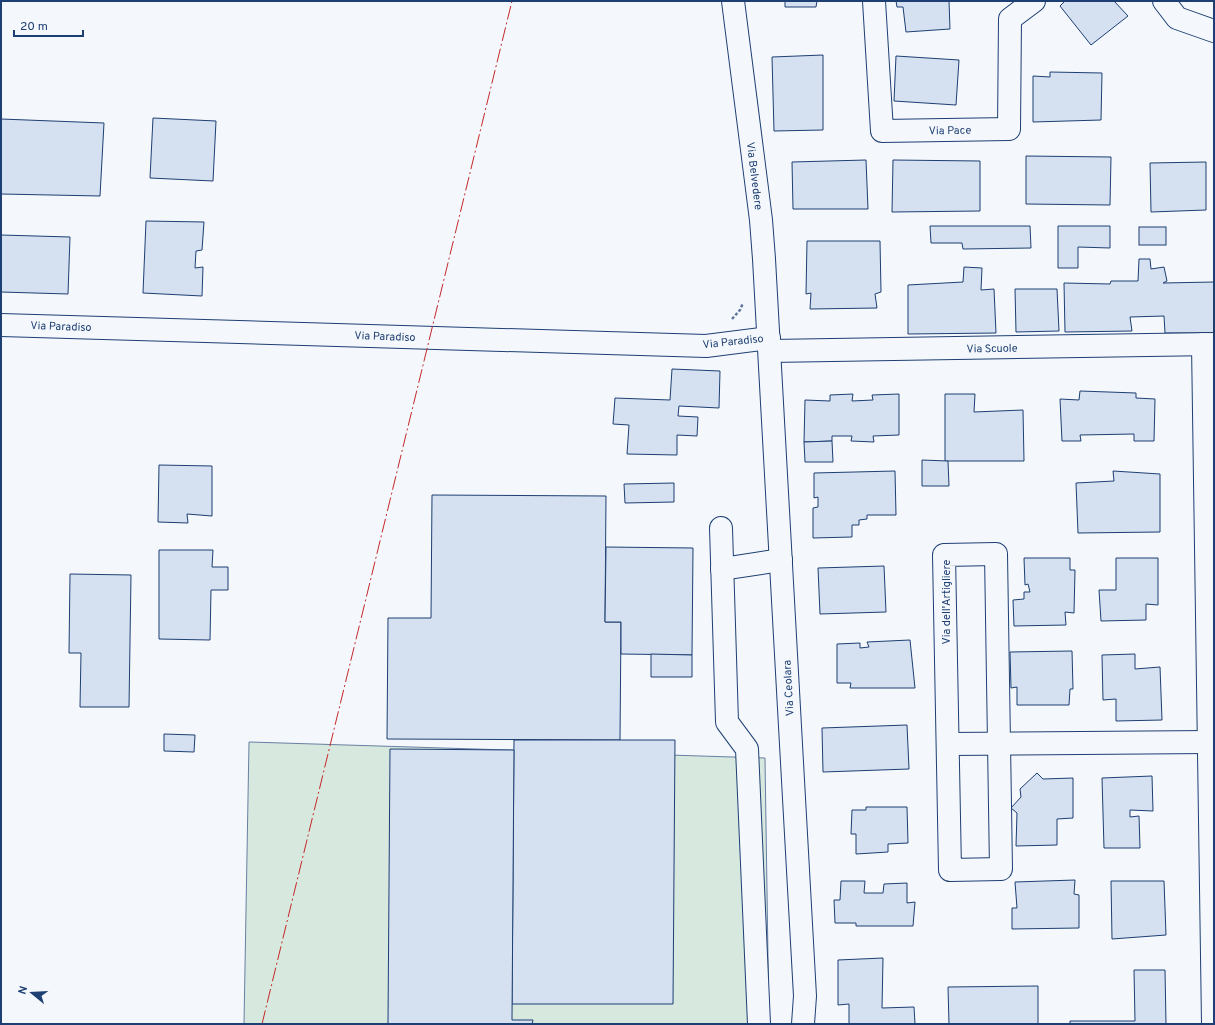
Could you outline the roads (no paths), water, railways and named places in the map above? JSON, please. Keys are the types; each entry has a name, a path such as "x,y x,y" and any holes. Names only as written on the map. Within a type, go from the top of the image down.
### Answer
{"street":[{"name":"Via Belvedere","path":"733,1 761,220 769,344"},
{"name":"Via Pace","path":"874,1 882,131 1009,129 1010,19 1034,1"},
{"path":"1164,1 1177,18 1214,31"},
{"name":"Via Paradiso","path":"1,325 706,346 769,344"},
{"name":"Via Scuole","path":"769,344 1209,344"},
{"name":"Via Ceolara","path":"769,344 805,996 803,1024"},
{"path":"1209,344 1211,619 1209,742 1212,1024"},
{"path":"721,528 727,722 747,749 759,1024"},
{"name":"Via dell'Artigliere","path":"996,554 1001,869 950,870 948,744 944,555 996,554"},
{"path":"722,569 781,560"},
{"path":"948,744 1209,742"}]}
